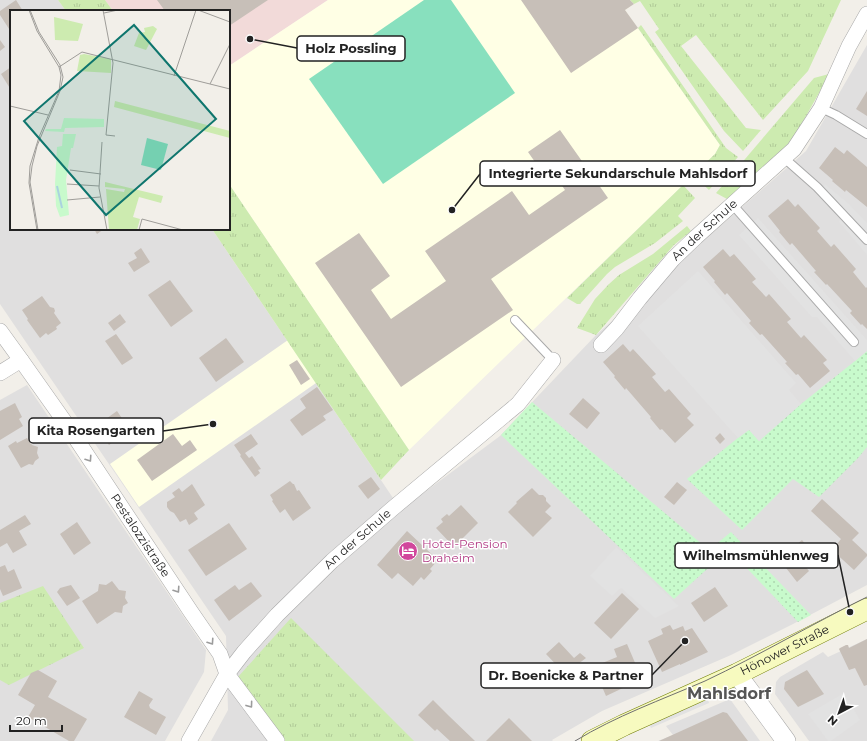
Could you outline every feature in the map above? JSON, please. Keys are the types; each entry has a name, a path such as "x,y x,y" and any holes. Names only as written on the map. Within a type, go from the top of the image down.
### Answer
{"main road":[{"name":"Hönower Straße","path":"592,741 737,674 867,609"}],"street":[{"name":"An der Schule","path":"601,345 617,328 673,259 783,157 794,149 821,108 849,46 867,14"},
{"name":"Pestalozzistraße","path":"0,331 76,440 220,654 227,674 276,741"},
{"path":"0,373 21,360"},
{"name":"An der Schule","path":"189,741 227,674 244,652 277,615 332,562 392,509 518,404 553,360"},
{"path":"737,674 786,741"}],"lane":[{"path":"821,108 836,115 867,134"},
{"path":"783,157 817,187 867,240"},
{"path":"732,204 854,342"},
{"path":"515,320 553,360"}],"shaded area":[{"path":"0,0 58,0 65,10 10,10 10,230 213,230 393,498 402,509 500,436 596,335 806,151 867,45 867,585 731,655 602,711 552,740 553,741 211,741 228,710 226,636 0,304"},
{"path":"105,0 328,0 230,65 230,10 112,10"},
{"path":"328,0 630,0 634,4 625,10 720,145 715,154 409,450 230,185 230,65"},
{"path":"825,184 849,204 867,223 867,255 839,222 841,218 833,207 817,194"},
{"path":"758,218 867,340 867,351 855,361 817,317 812,317 739,235"},
{"path":"698,271 796,383 789,390 801,404 759,441 749,430 738,438 638,326"},
{"path":"288,340 316,383 139,507 110,464"},
{"path":"27,385 206,650 204,672 165,741 0,741 0,400"},
{"path":"616,547 679,606 655,618 621,588 612,596 590,576"},
{"path":"867,639 867,741 809,741 775,694 776,682 780,677 823,652 828,657"},
{"path":"844,693 860,720 831,741 828,741 808,714"},
{"path":"707,697 709,703 651,728 648,722"},
{"path":"730,699 760,741 658,741 673,735 666,726"}],"green space":[{"path":"58,0 105,0 112,10 65,10"},
{"path":"424,0 451,0 515,93 383,184 309,79"},
{"path":"630,0 841,0 808,71 763,120 696,35 681,46 746,128 761,130 743,151 724,131 655,32 659,29 640,1 634,4"},
{"path":"641,25 726,148 738,157 709,190 693,175 715,154 720,145 638,28"},
{"path":"829,74 792,141 727,199 716,193 814,78"},
{"path":"230,185 409,450 381,480 213,230 230,230"},
{"path":"683,185 695,198 678,216 683,221 655,243 615,267 580,304 577,304 567,298"},
{"path":"687,226 691,231 674,245 596,335 577,328 595,299 609,284 619,275 653,254"},
{"path":"867,351 867,447 819,497 793,479 742,530 687,479 749,429 759,441 801,404"},
{"path":"532,402 709,550 731,532 811,615 798,622 742,563 729,558 723,558 716,561 674,599 501,435"},
{"path":"43,586 84,648 9,685 0,680 0,603"},
{"path":"291,618 414,741 285,741 237,678"}],"building":[{"path":"16,0 22,10 10,10 10,30 0,15 0,11"},
{"path":"157,0 268,0 230,25 230,10 164,10"},
{"path":"521,0 630,0 634,4 625,10 638,28 571,73"},
{"path":"0,40 5,47 0,51"},
{"path":"10,68 10,88 1,74"},
{"path":"867,91 867,116 856,109"},
{"path":"560,130 608,198 491,279 513,310 401,387 315,263 359,233 390,276 371,290 391,319 446,281 425,251 512,191 529,215 565,190 549,167 542,172 528,152"},
{"path":"835,147 844,154 847,150 867,167 867,207 846,190 845,192 819,168"},
{"path":"788,199 795,207 798,204 820,228 817,231 831,247 834,244 856,269 853,272 866,288 867,287 867,329 862,324 861,325 850,313 852,311 814,272 816,271 792,243 790,245 768,216"},
{"path":"95,230 103,230 97,234"},
{"path":"141,248 150,262 134,272 128,263 137,258 134,253"},
{"path":"723,249 730,257 734,254 756,279 752,282 766,297 769,294 791,319 787,322 801,338 804,335 827,360 823,363 830,371 810,388 798,374 796,375 785,363 787,362 762,334 760,335 749,323 751,321 727,293 725,295 703,267"},
{"path":"170,280 193,311 171,327 148,295"},
{"path":"42,296 50,307 54,308 54,313 61,323 56,327 57,329 48,335 46,333 40,338 27,320 28,319 22,310"},
{"path":"120,314 126,322 114,331 108,323"},
{"path":"116,334 133,358 122,365 105,341"},
{"path":"226,338 244,362 216,382 199,358"},
{"path":"623,344 630,352 633,349 656,374 652,377 665,392 669,389 691,414 687,418 694,425 675,443 662,429 660,430 650,418 651,417 626,388 625,390 603,362"},
{"path":"297,360 310,379 301,385 289,365"},
{"path":"317,387 333,410 323,416 326,420 302,436 290,420 306,408 300,399"},
{"path":"583,398 600,413 587,429 569,414"},
{"path":"15,403 22,417 19,419 23,426 0,440 0,411"},
{"path":"117,411 130,430 125,433 127,437 121,441 119,437 109,445 96,426"},
{"path":"720,433 725,439 720,444 715,438"},
{"path":"173,434 182,446 190,440 197,450 152,481 137,460"},
{"path":"251,434 258,444 245,453 249,458 252,456 261,469 258,470 260,473 255,477 234,445"},
{"path":"27,438 32,445 38,447 37,453 39,458 33,465 29,464 21,468 8,446 16,441 17,443"},
{"path":"371,477 380,489 368,499 358,486"},
{"path":"290,481 294,484 297,491 299,490 311,508 293,521 285,509 280,513 270,495"},
{"path":"677,482 687,490 674,505 664,497"},
{"path":"192,484 205,505 194,513 198,519 189,525 186,519 180,522 174,513 167,507 167,502 175,497 172,493 179,488 182,492"},
{"path":"532,488 539,495 543,495 546,498 546,501 551,506 545,512 552,518 533,537 508,512 517,503 516,502"},
{"path":"822,499 859,533 852,540 867,554 867,556 854,570 832,550 841,539 811,511"},
{"path":"461,505 478,523 454,547 436,528 443,522 441,519 447,514 449,516"},
{"path":"25,515 31,524 19,531 27,545 13,553 7,543 0,547 0,530"},
{"path":"77,522 91,543 74,555 60,534"},
{"path":"229,523 247,549 206,576 188,550"},
{"path":"407,531 438,560 430,569 432,571 424,580 421,577 413,586 398,573 392,579 377,565"},
{"path":"802,540 816,557 805,566 809,571 797,582 779,559"},
{"path":"5,565 8,572 14,569 22,588 3,596 0,589 0,567"},
{"path":"112,581 119,590 126,591 125,598 128,603 123,606 122,613 115,612 97,624 82,601 98,591 99,584 106,585"},
{"path":"251,582 262,596 229,621 214,600 235,585 239,590"},
{"path":"71,585 80,598 67,606 57,592 60,588"},
{"path":"715,587 728,606 704,622 691,603"},
{"path":"622,593 639,609 611,639 594,623"},
{"path":"670,625 673,630 683,626 685,631 692,628 708,652 662,672 648,641 663,634 661,629"},
{"path":"867,639 867,685 864,686 855,668 849,670 839,649 846,645 848,645 849,648"},
{"path":"559,642 574,658 580,653 586,658 565,674 546,654"},
{"path":"627,644 642,679 606,696 594,668 595,666 617,657 614,649"},
{"path":"38,670 57,681 48,697 87,719 74,741 69,741 28,717 35,705 18,695 31,673"},
{"path":"807,670 824,694 798,707 784,689 785,682"},
{"path":"139,691 153,699 149,705 150,708 166,717 156,735 124,717"},
{"path":"433,700 475,741 450,741 437,729 435,731 418,715"},
{"path":"723,712 727,713 748,741 659,741"},
{"path":"509,718 532,741 486,741"}],"tram line":[{"path":"575,741 623,716 705,681 867,597"}],"place":[{"name":"Holz Possling","path":"250,39"},
{"name":"Integrierte Sekundarschule Mahlsdorf","path":"452,210"},
{"name":"Kita Rosengarten","path":"213,424"},
{"name":"Hotel-Pension Draheim","path":"408,551"},
{"name":"Wilhelmsmühlenweg","path":"850,612"},
{"name":"Dr. Boenicke & Partner","path":"685,641"}],"district":[{"name":"Mahlsdorf","path":"729,693"}]}
